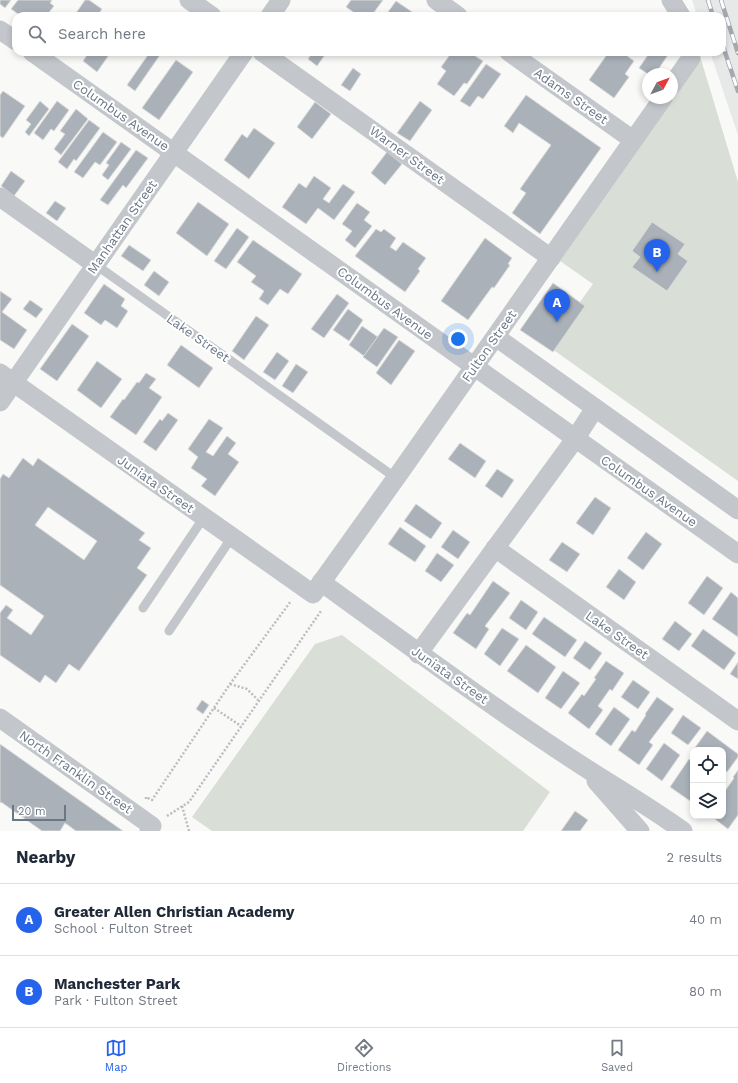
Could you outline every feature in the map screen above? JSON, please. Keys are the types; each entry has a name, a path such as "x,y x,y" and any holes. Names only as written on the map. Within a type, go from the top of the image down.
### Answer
{"street":[{"path":"189,0 206,12"},
{"path":"273,12 281,0"},
{"path":"436,0 452,12"},
{"path":"671,0 678,12"},
{"path":"0,30 12,38"},
{"name":"Columbus Avenue","path":"38,56 738,554"},
{"name":"Manhattan Street","path":"0,402 7,378 96,265 241,56"},
{"name":"Warner Street","path":"268,56 551,258"},
{"name":"Adams Street","path":"515,56 634,140"},
{"path":"678,76 691,58 691,56"},
{"name":"Fulton Street","path":"319,595 396,478 659,104"},
{"name":"Lake Street","path":"0,197 96,265"},
{"path":"496,337 738,510"},
{"name":"Juniata Street","path":"7,378 232,537 319,595 418,654 581,765 654,810 683,831"},
{"path":"418,654 575,439 595,408"},
{"name":"Lake Street","path":"495,548 738,721"},
{"name":"North Franklin Street","path":"0,718 146,824"},
{"name":"Juniata Street","path":"581,765 640,831"}],"lane":[{"name":"Lake Street","path":"96,265 396,478"},
{"path":"143,608 204,517"},
{"path":"169,631 232,537"}],"path":[{"path":"189,831 182,806 189,802 258,700 319,595"},
{"path":"146,824 146,797 152,800 230,684 293,598"},
{"path":"230,684 247,689 258,700"},
{"path":"214,708 241,726"}],"shaded area":[{"path":"692,0 738,0 738,135 711,56 726,56 726,12 696,12"},
{"path":"700,56 738,182 738,481 548,346 593,284 560,261 667,104 678,104 678,88"},
{"path":"342,635 550,792 523,831 212,831 192,817 315,644"}],"building":[{"path":"0,0 11,0 5,8 0,4"},
{"path":"18,0 52,0 50,3 54,6 49,12 15,12 11,9"},
{"path":"85,0 89,0 102,9 100,12 77,12"},
{"path":"351,0 383,0 374,12 353,12 346,7"},
{"path":"396,1 412,12 388,12"},
{"path":"86,56 108,56 97,72 83,61"},
{"path":"147,56 159,56 135,91 127,85"},
{"path":"310,56 324,56 317,66 308,59"},
{"path":"449,56 475,56 483,61 467,84 464,83 454,96 437,84 446,71 441,67"},
{"path":"606,56 627,56 634,61 625,74 629,77 614,98 589,80"},
{"path":"647,56 667,56 659,68 642,68 642,70 639,68"},
{"path":"176,60 193,72 159,120 142,108"},
{"path":"486,64 501,74 483,99 478,96 470,107 460,101"},
{"path":"353,68 361,74 350,91 341,85"},
{"path":"3,91 25,106 3,138 0,136 0,95"},
{"path":"526,95 601,148 540,234 512,213 526,193 520,189 551,145 519,123 513,133 504,126"},
{"path":"40,101 49,109 29,136 25,132 31,124 26,120"},
{"path":"57,101 69,110 54,131 51,129 43,140 34,133"},
{"path":"420,101 432,110 410,141 397,133"},
{"path":"315,102 331,114 312,139 297,127"},
{"path":"76,109 88,119 61,155 54,149 65,134 60,131"},
{"path":"89,120 100,128 76,161 74,159 67,169 58,162"},
{"path":"254,128 275,143 249,179 224,160 242,134 247,138"},
{"path":"103,132 117,142 100,165 95,162 83,178 74,172"},
{"path":"121,142 131,149 108,180 102,175 109,165 106,163"},
{"path":"136,150 148,158 126,188 123,185 108,205 100,200"},
{"path":"387,152 402,164 385,185 371,173"},
{"path":"11,171 25,181 14,196 1,186"},
{"path":"314,176 331,188 323,199 329,203 343,184 355,192 334,220 318,208 306,224 282,207 299,183 306,188"},
{"path":"55,201 66,208 57,221 46,213"},
{"path":"198,202 229,224 207,256 176,233"},
{"path":"357,203 370,212 364,220 372,226 355,248 345,240 352,231 342,224"},
{"path":"652,222 685,244 678,254 688,261 667,291 632,267 640,257 632,251"},
{"path":"237,228 249,237 226,269 214,261"},
{"path":"376,229 381,232 384,229 396,238 390,247 396,251 403,242 426,258 418,269 420,271 405,292 355,256"},
{"path":"485,238 512,258 508,264 510,265 494,288 492,287 468,320 441,301"},
{"path":"253,240 302,274 288,294 280,289 268,305 259,299 264,291 251,282 256,276 237,262"},
{"path":"129,245 151,260 143,271 121,256"},
{"path":"154,271 169,282 159,296 144,285"},
{"path":"553,283 585,306 553,352 520,330"},
{"path":"104,284 125,299 121,306 128,311 117,328 105,320 101,325 84,313"},
{"path":"0,291 12,299 2,312 27,330 14,349 0,340"},
{"path":"337,294 349,303 324,338 311,329"},
{"path":"30,300 43,309 36,318 23,309"},
{"path":"348,309 363,320 349,341 333,330"},
{"path":"256,316 269,325 244,360 232,351"},
{"path":"72,324 89,336 57,381 40,369"},
{"path":"362,326 378,337 364,356 349,345"},
{"path":"384,328 398,337 377,367 363,357"},
{"path":"399,340 415,351 391,385 376,373"},
{"path":"181,345 213,368 199,388 167,365"},
{"path":"277,352 289,361 275,380 263,372"},
{"path":"97,361 122,379 101,408 77,390"},
{"path":"296,364 308,372 293,393 282,386"},
{"path":"146,373 156,379 149,388 162,397 136,435 110,417 123,399 124,400 137,382 139,383"},
{"path":"168,413 178,420 156,451 143,442 160,419 162,421"},
{"path":"209,419 223,428 206,452 213,456 227,436 236,443 228,454 239,462 215,496 201,486 207,479 191,468 198,457 188,449"},
{"path":"460,443 486,461 475,478 448,459"},
{"path":"23,458 33,466 38,458 145,533 139,540 151,548 137,568 147,575 79,671 69,664 56,683 45,675 40,683 0,655 0,613 6,605 13,610 7,618 31,635 44,616 0,585 0,479 3,474 9,478","holes":["48,507 97,541 84,560 35,525"]},
{"path":"497,469 514,480 502,498 485,486"},
{"path":"595,497 611,508 593,535 576,523"},
{"path":"416,504 442,523 431,539 404,521"},
{"path":"400,527 426,546 415,562 388,544"},
{"path":"453,530 470,542 458,559 441,547"},
{"path":"646,532 662,544 643,570 627,558"},
{"path":"562,542 580,554 567,572 549,560"},
{"path":"437,553 454,565 441,582 425,571"},
{"path":"619,569 636,582 624,600 606,587"},
{"path":"707,576 723,588 704,615 688,603"},
{"path":"493,581 510,593 485,626 489,629 476,649 453,633 467,613 470,615"},
{"path":"731,592 738,598 738,637 712,619"},
{"path":"521,600 538,612 526,630 509,618"},
{"path":"544,617 577,640 565,657 532,634"},
{"path":"675,621 692,634 679,651 662,639"},
{"path":"502,628 519,639 500,666 484,654"},
{"path":"703,629 736,653 724,670 691,646"},
{"path":"585,641 602,653 590,670 573,658"},
{"path":"526,645 556,667 538,693 507,671"},
{"path":"606,661 624,673 612,691 610,689 598,706 603,710 589,729 568,713 582,694 584,696"},
{"path":"738,662 738,679 730,674"},
{"path":"563,671 580,683 561,709 545,698"},
{"path":"633,680 650,692 638,709 621,697"},
{"path":"657,697 674,709 649,742 653,745 639,765 618,750 632,730 635,732"},
{"path":"202,700 209,705 203,714 196,709"},
{"path":"614,707 630,719 611,746 595,734"},
{"path":"683,715 701,728 688,745 671,733"},
{"path":"707,731 738,754 738,757 727,772 726,747 695,747"},
{"path":"664,743 680,755 662,781 646,769"},
{"path":"0,744 123,831 76,831 65,823 60,831 42,831 1,802 0,803"},
{"path":"689,759 690,801 670,787"},
{"path":"738,770 738,815 728,829 715,819 726,819 726,790 734,778 733,777"},
{"path":"575,811 588,820 580,831 561,831"}],"railway":[{"path":"708,0 712,12"},
{"path":"721,0 725,12"},
{"path":"726,16 738,53"},
{"path":"726,55 738,91"}],"place":[{"name":"Manchester Park","path":"657,272"},
{"name":"Greater Allen Christian Academy","path":"557,322"}]}
